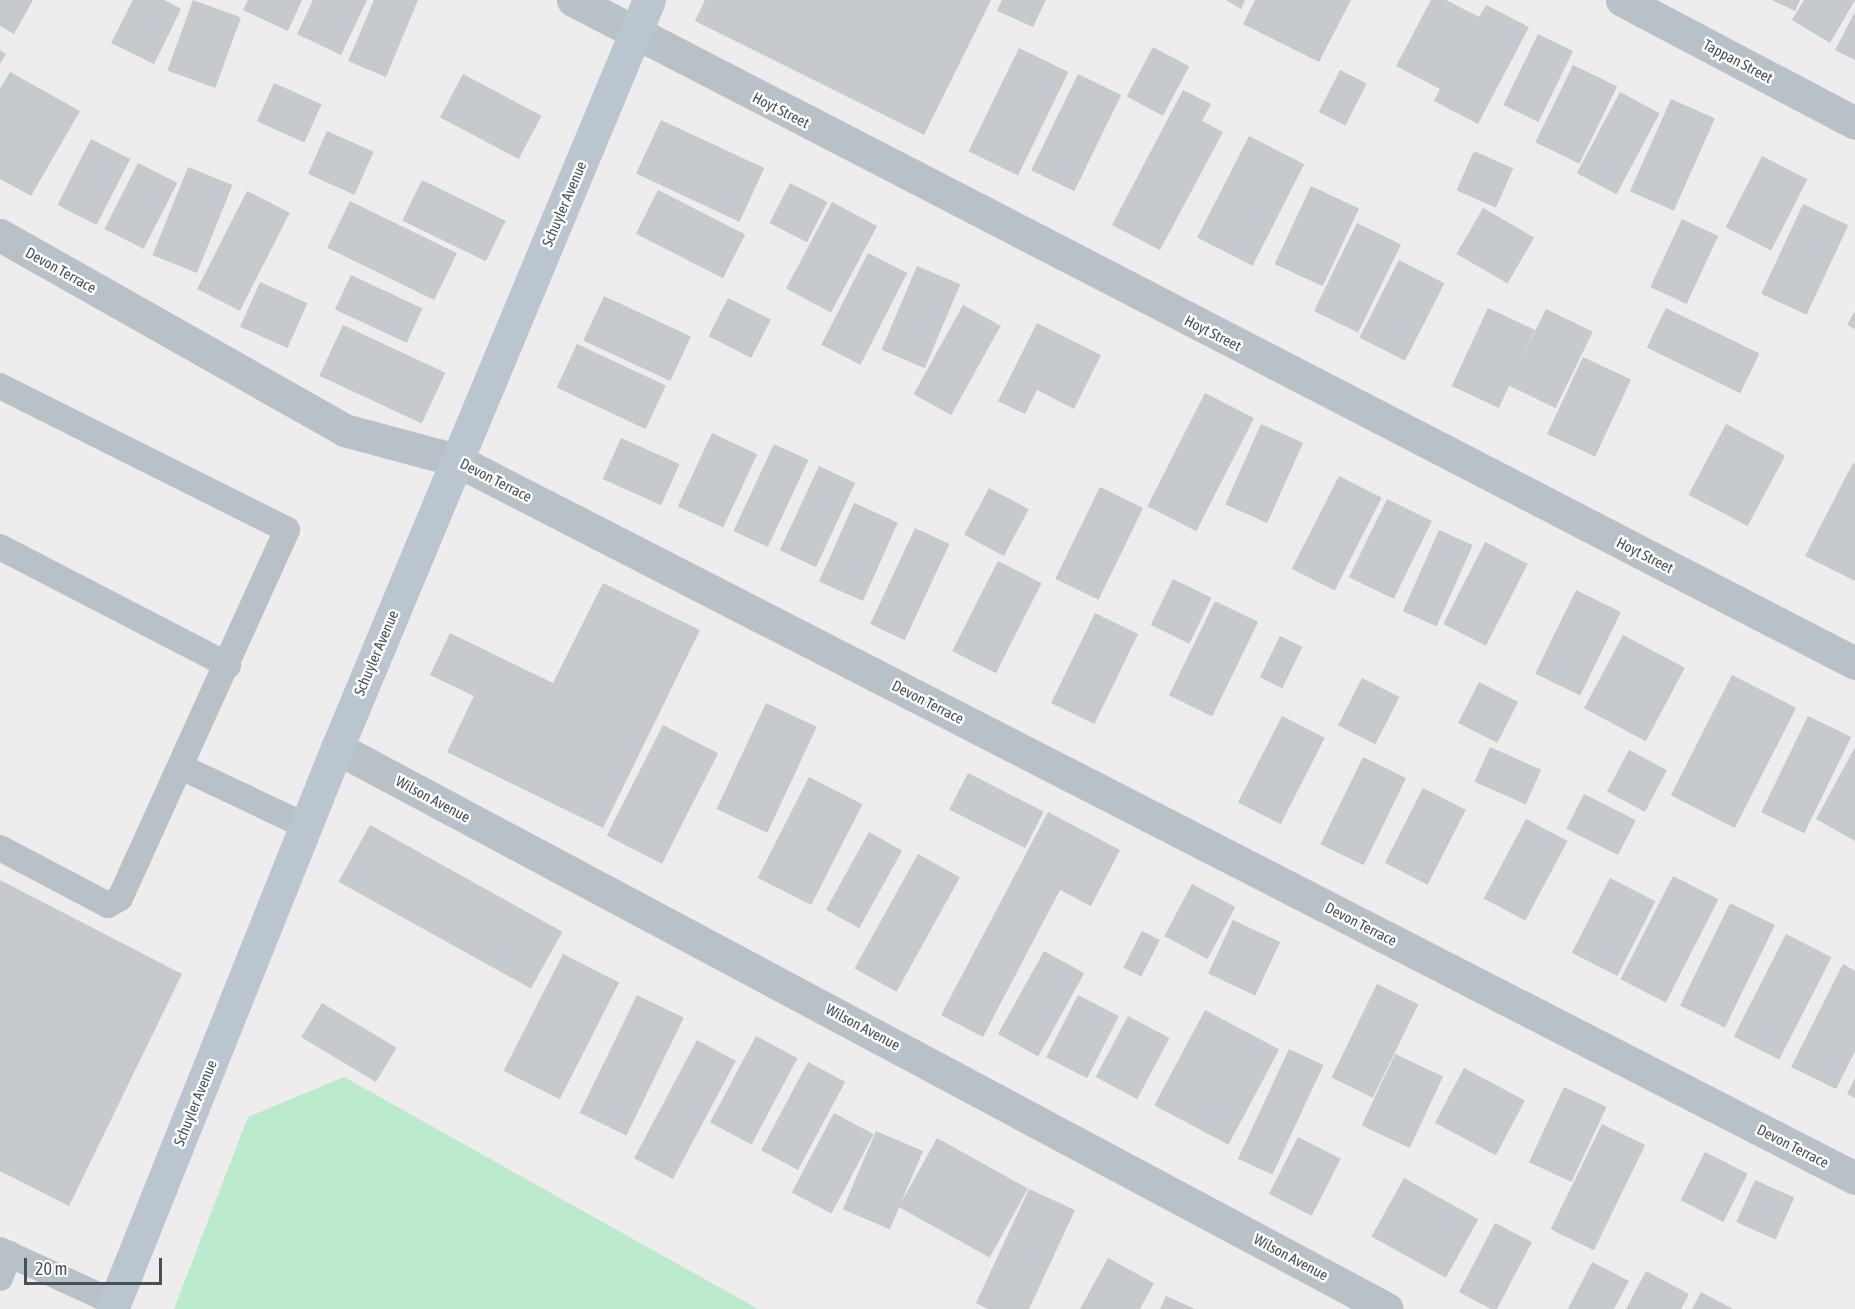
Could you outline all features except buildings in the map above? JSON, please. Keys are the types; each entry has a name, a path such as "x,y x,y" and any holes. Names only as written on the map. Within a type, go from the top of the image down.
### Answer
{"main road":[{"name":"Schuyler Avenue","path":"113,1306 337,748 649,0"}],"street":[{"name":"Hoyt Street","path":"573,0 636,35 1855,663"},
{"name":"Tappan Street","path":"1622,0 1855,123"},
{"name":"Devon Terrace","path":"1,238 344,430 456,460 1855,1178"},
{"name":"Wilson Avenue","path":"337,748 1374,1306"}],"lane":[{"path":"0,386 283,525 287,536 181,767 113,904 0,848"},
{"path":"0,547 228,665"},
{"path":"181,767 306,826"},
{"path":"0,1278 4,1252 113,1306"}],"green space":[{"path":"344,1077 758,1309 174,1309 248,1117"}]}
